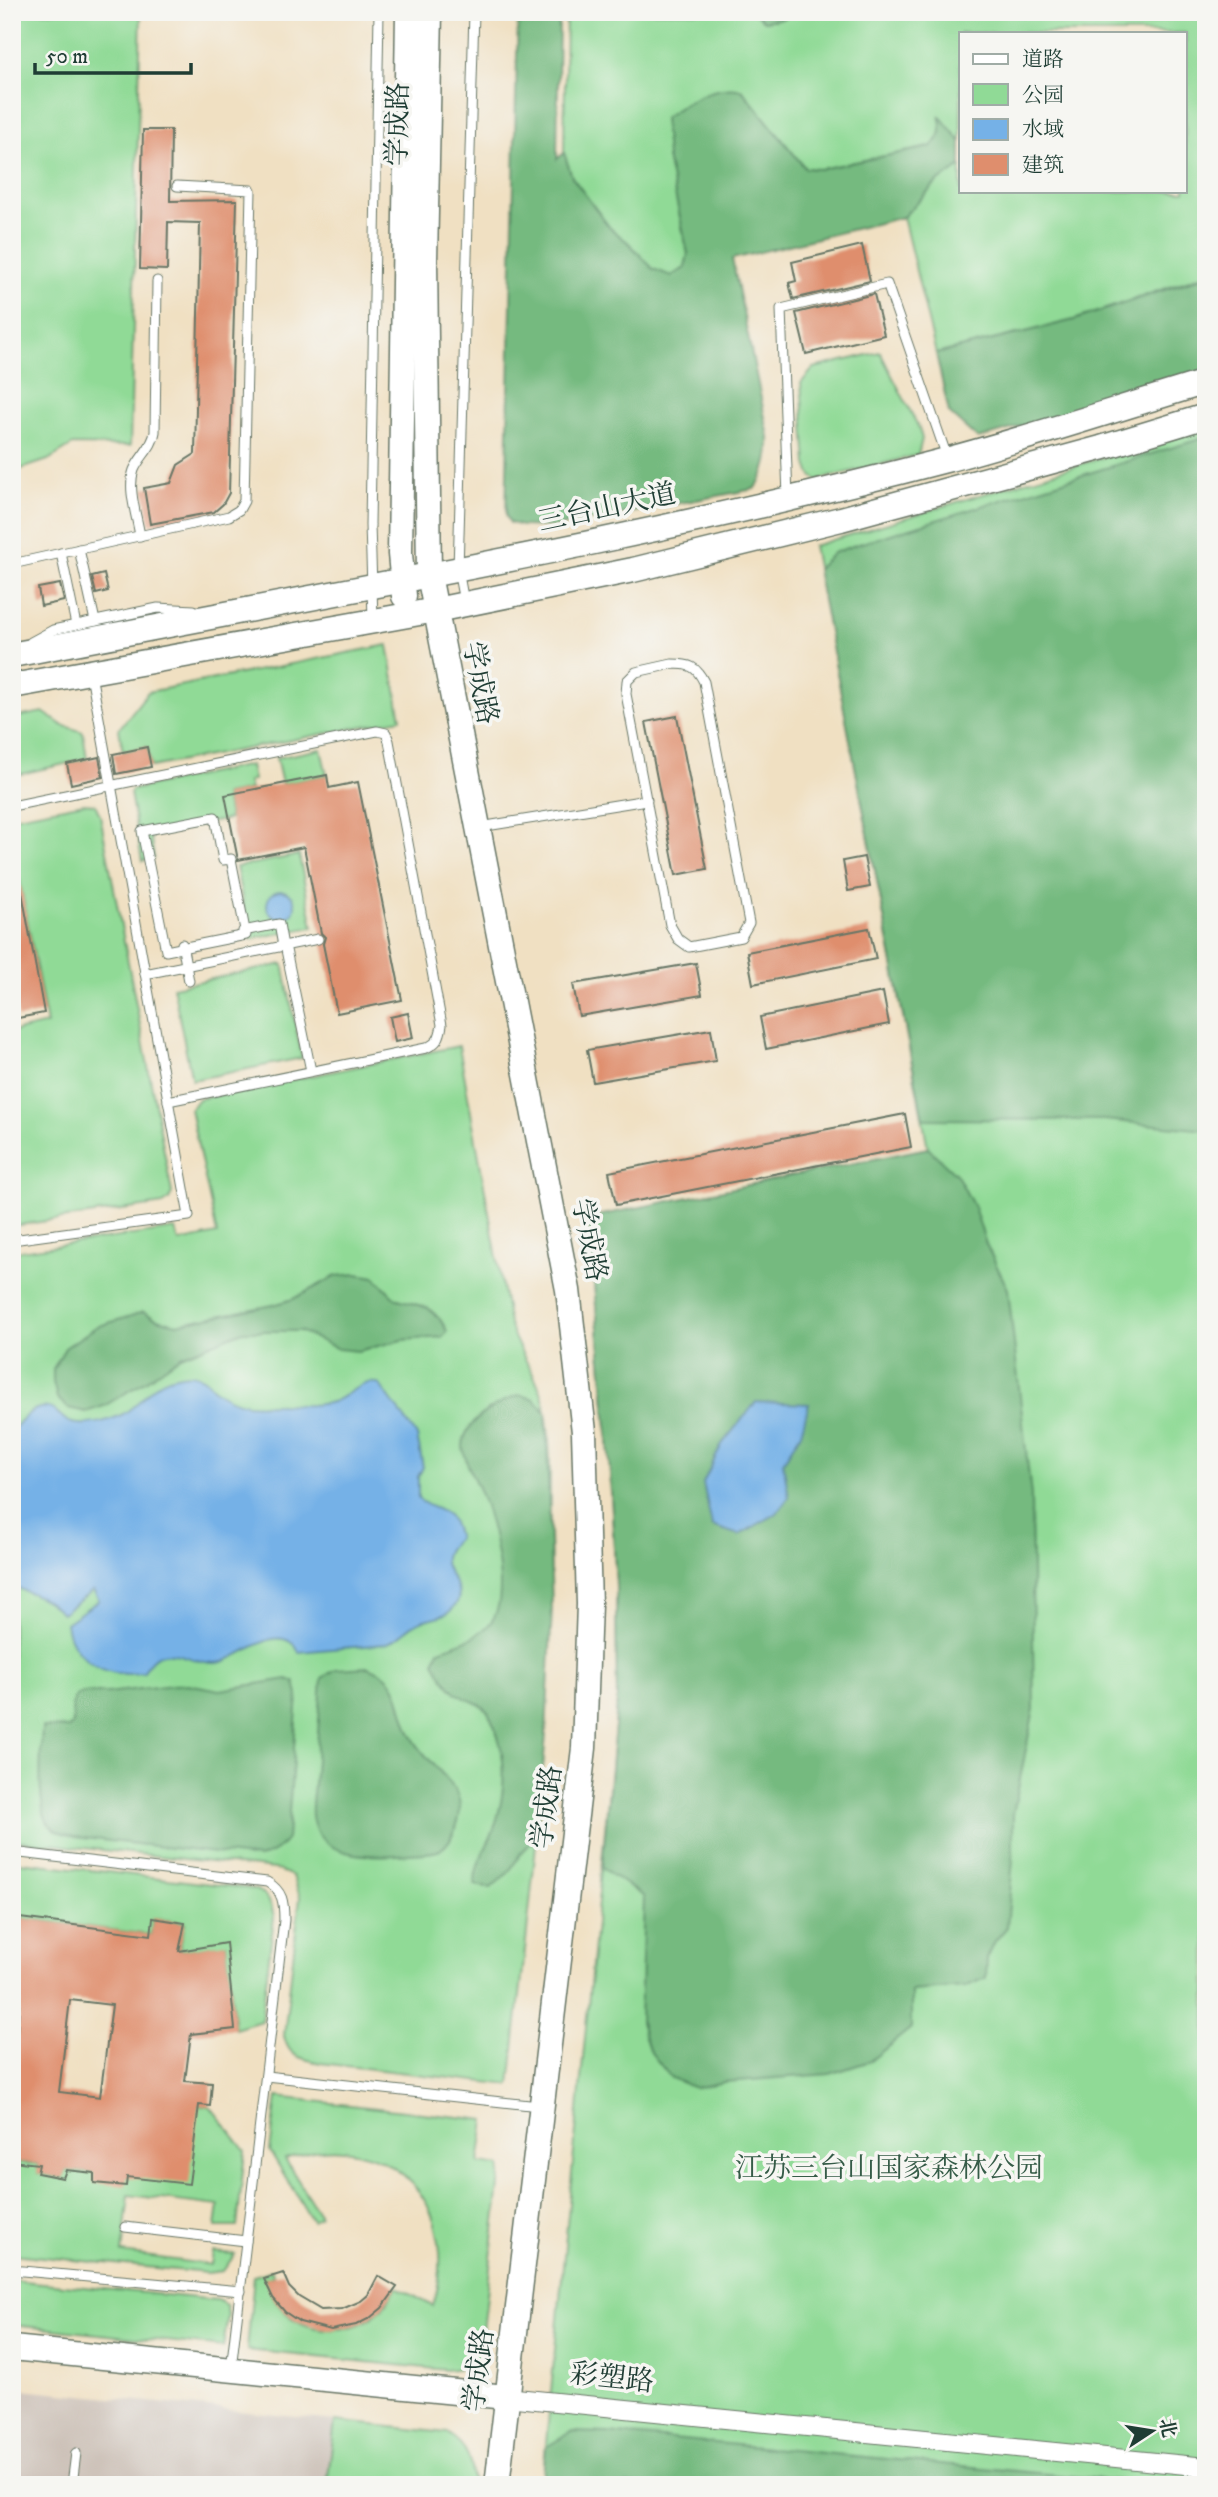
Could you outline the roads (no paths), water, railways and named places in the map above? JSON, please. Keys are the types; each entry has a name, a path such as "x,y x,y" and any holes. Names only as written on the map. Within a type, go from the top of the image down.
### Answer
{"main road":[{"name":"学成路","path":"407,615 401,580 408,12"},
{"name":"学成路","path":"430,12 425,261 429,575 568,1290 584,1432 589,1604 584,1748 497,2485"},
{"name":"三台山大道","path":"12,654 458,570 788,498 948,459 1206,382"},
{"path":"12,686 436,610 633,570 841,519 1101,448 1206,416"},
{"name":"彩塑路","path":"12,2348 506,2397"}],"street":[{"name":"彩塑路","path":"506,2397 1206,2468"}],"lane":[{"path":"373,621 370,524 379,12"},
{"path":"464,604 458,570 474,12"},
{"path":"12,564 229,516 239,510 244,501 251,190 177,186"},
{"path":"140,536 132,477 135,468 154,441 157,281"},
{"path":"788,498 781,309 887,284 948,459"},
{"path":"79,549 95,621"},
{"path":"61,553 76,625"},
{"path":"12,654 53,630 158,608 234,612"},
{"path":"688,664 698,670 704,682 748,908 749,923 741,937 690,947 678,939 670,925 647,800 626,694 627,681 636,672 688,664"},
{"path":"12,1240 189,1216 90,672"},
{"path":"12,806 377,731 386,733 442,1025 436,1044 168,1101"},
{"path":"478,827 647,800"},
{"path":"215,817 223,860 232,859 246,935 183,947 166,951 142,831 215,817"},
{"path":"246,930 279,924 311,1071"},
{"path":"145,974 318,939"},
{"path":"183,947 189,981"},
{"path":"12,1852 267,1882 276,1887 282,1897 284,1920 231,2370"},
{"path":"265,2076 541,2107"},
{"path":"125,2227 246,2241"},
{"path":"12,2270 241,2291"},
{"path":"72,2485 76,2454"}],"water":[{"path":"281,891 291,895 295,905 291,915 281,919 271,915 267,905 271,895"},
{"path":"191,1374 206,1380 217,1391 230,1398 250,1404 325,1404 362,1385 380,1385 417,1436 423,1467 418,1477 418,1499 447,1515 455,1527 458,1538 448,1549 445,1559 459,1592 451,1611 419,1622 386,1644 299,1652 283,1639 273,1639 222,1662 212,1663 179,1655 160,1655 151,1661 144,1672 131,1674 105,1670 83,1657 69,1636 66,1623 99,1600 93,1591 62,1613 39,1597 12,1587 12,1431 29,1413 46,1407 75,1424 111,1419 133,1407 159,1383"},
{"path":"756,1402 809,1404 801,1433 783,1462 789,1497 776,1514 739,1535 712,1526 703,1483 722,1444"}],"park label":[{"name":"江苏三台山国家森林公园","path":"889,2168"}]}
